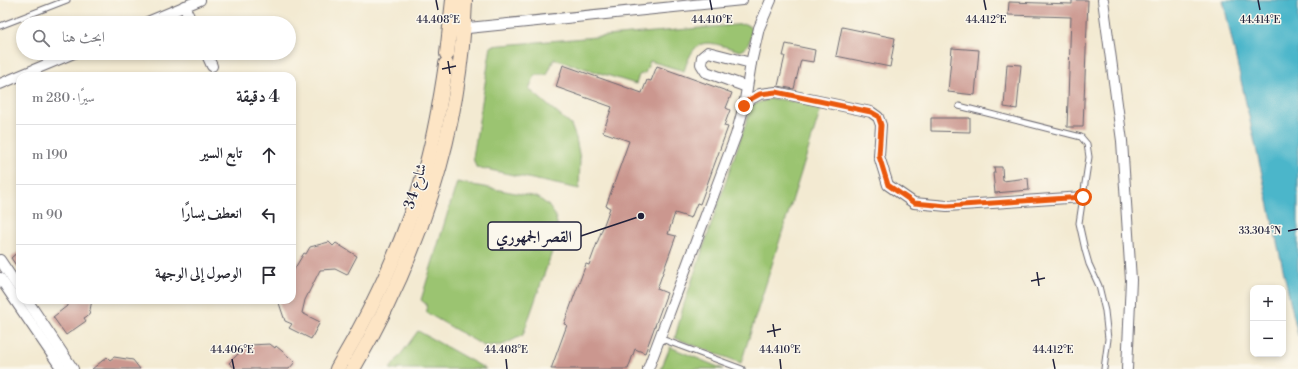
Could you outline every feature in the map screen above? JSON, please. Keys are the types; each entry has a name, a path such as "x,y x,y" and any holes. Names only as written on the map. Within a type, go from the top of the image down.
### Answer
{"main road":[{"name":"شارع 34","path":"354,369 389,304 407,262 429,203 444,149 458,85 457,30 453,0"},
{"name":"شارع 34","path":"337,369 378,295 404,231 426,165 441,98 447,59 465,0"}],"street":[{"path":"161,16 200,0"},
{"path":"457,30 742,0"},
{"path":"648,369 736,135 745,102 751,64 760,28 771,0"},
{"path":"1103,0 1123,149 1131,280 1127,369"},
{"path":"184,6 189,16"},
{"path":"747,87 706,72 701,64 702,57 708,52 751,64"},
{"path":"29,72 57,60"},
{"path":"209,60 212,66"},
{"path":"0,84 16,77"},
{"path":"745,102 760,94 776,92 871,112 878,116 881,125 879,156 888,185 914,203 947,206 1083,197"},
{"path":"0,260 16,284"},
{"path":"0,278 16,301"},
{"path":"18,304 62,369"},
{"path":"30,304 73,369"}],"lane":[{"path":"26,16 67,0"},
{"path":"0,26 16,20"},
{"path":"959,106 1081,137 1087,144 1088,157 1079,223 1089,264 1099,286 1105,311 1108,339 1104,369"},
{"path":"659,338 742,369"}],"green space":[{"path":"747,24 752,30 750,40 748,45 740,51 711,43 704,43 693,51 684,71 650,61 645,73 639,75 636,84 554,59 547,75 535,75 529,89 571,125 576,138 580,159 579,189 476,167 473,158 491,46"},
{"path":"769,99 822,106 741,363 675,338 683,307 752,105"},
{"path":"457,182 537,197 548,205 555,215 558,228 553,249 523,335 503,345 484,346 427,313 426,304 421,300"},
{"path":"418,331 486,369 390,369"},
{"path":"670,347 723,369 661,369"}],"water":[{"path":"1223,0 1298,0 1298,336"}],"building":[{"path":"1072,0 1088,0 1083,127 1067,127 1071,17 1008,15 1009,2 1072,4"},
{"path":"842,27 895,38 890,67 836,56"},
{"path":"786,44 815,50 813,62 801,60 794,89 778,86 785,56 783,56"},
{"path":"952,48 979,50 975,95 948,92"},
{"path":"1007,64 1021,65 1017,109 1004,107"},
{"path":"563,65 642,93 647,80 651,81 657,66 732,93 726,108 730,110 724,126 728,127 700,204 697,203 691,218 675,213 668,234 676,236 657,289 667,293 645,353 635,349 628,369 551,369 567,325 564,324 586,264 589,265 610,208 606,206 629,141 603,132 612,107 556,87"},
{"path":"931,118 970,118 970,132 931,131"},
{"path":"994,167 1002,167 1003,181 1028,178 1029,190 995,193 993,173 995,173"},
{"path":"329,242 333,246 336,243 357,256 347,275 335,269 320,270 305,300 302,313 320,322 311,339 289,328 292,324 285,321 279,304 296,304 296,266 304,253 306,254 310,247"},
{"path":"16,254 16,265 11,258"},
{"path":"67,304 91,304 89,315 84,318 86,321 66,335 53,317 67,306"},
{"path":"270,344 275,348 276,346 295,362 289,369 236,369 229,363 243,349 247,349 250,345"},
{"path":"107,357 110,360 114,357 133,360 140,369 92,369"}],"place":[{"name":"القصر الجمهوري","path":"641,216"}],"route":[{"path":"744,106 745,102 760,94 776,92 871,112 878,116 881,125 879,156 888,185 914,203 947,206 1083,197"}]}
